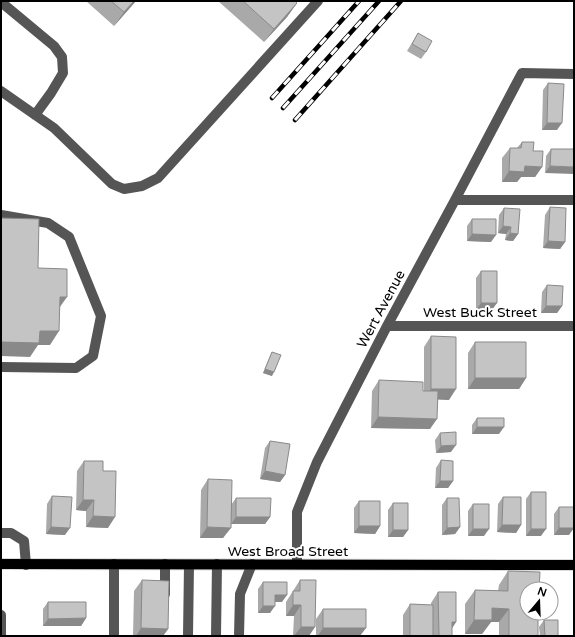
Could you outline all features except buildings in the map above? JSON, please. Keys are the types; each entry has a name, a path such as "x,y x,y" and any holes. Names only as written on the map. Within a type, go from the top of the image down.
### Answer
{"main road":[{"name":"West Broad Street","path":"1,564 574,565"}],"street":[{"path":"1,91 54,128 112,184 124,189 142,186 158,178 318,1"},
{"path":"1,2 54,46 62,58 63,73 51,93 35,114"},
{"name":"Wert Avenue","path":"298,564 297,512 317,462 387,326 522,73 574,74"},
{"path":"455,200 574,200"},
{"path":"1,215 48,223 69,237 101,316 93,356 76,368 1,367"},
{"name":"West Buck Street","path":"387,326 574,326"},
{"path":"1,533 11,533 24,541 26,564"},
{"path":"114,564 114,636"},
{"path":"164,564 165,604"},
{"path":"216,636 217,564"},
{"path":"239,636 240,594 252,564"},
{"path":"188,636 189,565"},
{"path":"1,615 1,636"}],"railway":[{"path":"272,98 359,1"},
{"path":"283,108 379,1"},
{"path":"295,120 401,1"}]}
